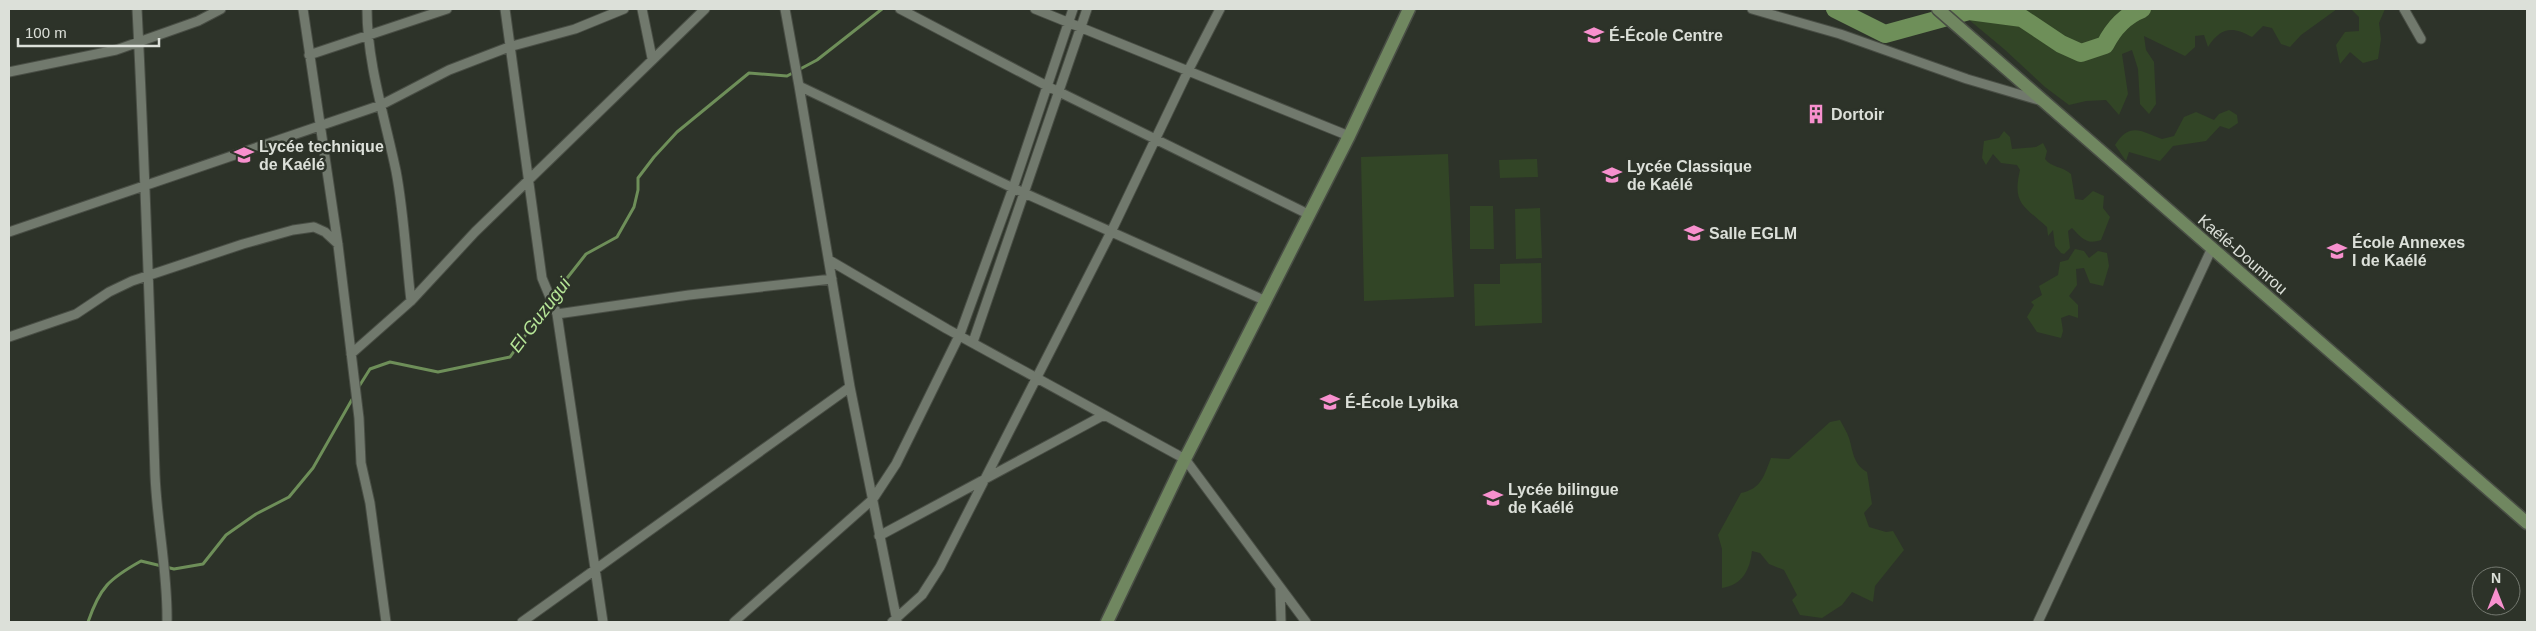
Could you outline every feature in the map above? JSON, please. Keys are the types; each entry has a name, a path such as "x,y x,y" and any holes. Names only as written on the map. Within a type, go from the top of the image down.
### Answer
{"main road":[{"path":"1107,622 1185,459 1349,136 1409,9"},
{"name":"Kaélé-Doumrou","path":"1938,9 2527,523"}],"street":[{"path":"138,9 147,186 148,276 156,495 167,595 167,622"},
{"path":"9,72 109,52 198,21 221,9"},
{"path":"303,9 318,126 338,244 359,418 361,463 370,504 386,622"},
{"path":"367,9 369,36 381,105 396,174 411,301"},
{"path":"309,55 447,9"},
{"path":"505,9 542,278 557,314 603,622"},
{"path":"9,232 381,105 449,70 509,47 574,28 624,9"},
{"path":"642,9 652,58"},
{"path":"352,354 411,301 475,232 652,58 706,9"},
{"path":"786,9 850,387 895,621"},
{"path":"900,9 1047,86 1310,215"},
{"path":"1035,9 1349,136"},
{"path":"734,622 873,499 896,464 960,334 1013,188 1073,9"},
{"path":"973,342 1087,9"},
{"path":"895,621 931,584 1038,378 1156,140 1188,70 1220,9"},
{"path":"1752,9 1840,34 1967,79 2042,101"},
{"path":"2404,9 2421,39"},
{"path":"798,86 1013,188 1266,301"},
{"path":"9,337 76,314 109,292 148,276 243,244 310,227 325,232 338,244"},
{"path":"2038,622 2212,248"},
{"path":"829,260 1185,459 1306,622"},
{"path":"557,314 689,294 832,279"},
{"path":"522,622 850,387"},
{"path":"879,536 1104,415"},
{"path":"1280,587 1281,622"}],"green space":[{"path":"1956,9 2337,9 2301,35 2290,47 2281,44 2272,28 2263,26 2252,37 2239,31 2227,30 2218,35 2208,47 2204,35 2195,36 2195,47 2185,56 2144,36 2146,50 2154,62 2156,104 2149,114 2140,104 2138,69 2132,50 2122,54 2128,94 2119,115 2106,100 2086,101 2069,105 2045,87 2004,49"},
{"path":"2346,9 2385,9 2379,23 2381,39 2378,59 2363,63 2350,52 2340,64 2336,45 2345,32 2359,31 2359,17 2352,10"},
{"path":"2229,110 2237,115 2238,123 2229,129 2220,126 2206,141 2173,146 2160,161 2129,152 2126,161 2115,145 2126,133 2137,130 2162,139 2174,136 2184,117 2196,112 2214,120 2219,114"},
{"path":"2004,131 2010,137 2012,149 2036,147 2043,143 2047,151 2045,159 2071,174 2075,199 2083,200 2093,191 2104,196 2103,208 2110,217 2101,240 2088,241 2072,228 2068,231 2070,248 2064,254 2061,253 2055,246 2053,230 2048,236 2047,227 2026,209 2019,197 2018,181 2020,170 2017,165 2001,163 1993,154 1986,165 1982,158 1984,141 1999,138"},
{"path":"1448,154 1454,297 1364,301 1361,157"},
{"path":"1537,159 1538,177 1500,178 1499,160"},
{"path":"1470,206 1493,206 1494,249 1470,249"},
{"path":"1540,208 1542,258 1516,259 1515,209"},
{"path":"2075,249 2084,251 2089,258 2098,251 2107,253 2109,266 2103,286 2090,283 2084,268 2076,269 2077,285 2069,296 2078,305 2078,318 2069,315 2061,318 2063,331 2061,338 2037,332 2027,317 2034,305 2031,302 2042,295 2039,286 2058,275 2060,262 2068,260"},
{"path":"1541,263 1542,323 1475,326 1474,284 1500,284 1500,264"},
{"path":"1840,420 1848,436 1856,461 1867,472 1872,504 1864,513 1869,527 1886,532 1893,531 1904,550 1875,586 1873,602 1852,592 1842,605 1822,618 1800,615 1792,600 1797,595 1784,570 1769,564 1760,553 1752,551 1747,570 1740,580 1722,588 1722,549 1718,535 1741,493 1753,488 1761,481 1771,458 1789,459 1830,422"}],"waterway":[{"name":"El Guzugui","path":"553,296 586,254 617,237 634,207 638,190 638,178 677,132 749,73 787,76 817,60 882,9"},
{"name":"El Guzugui","path":"1835,9 1885,34 1969,11 2022,18 2061,44 2081,53 2105,45 2120,24 2130,15 2142,9"},
{"name":"El Guzugui","path":"358,388 370,369 390,362 438,372 510,357 549,302"},
{"name":"El Guzugui","path":"88,622 97,600 107,585 130,567 141,561 174,569 203,564 226,535 256,514 289,497 313,468 354,396"}],"place":[{"name":"É-École Centre","path":"1594,35"},
{"name":"Dortoir","path":"1816,114"},
{"name":"Lycée technique de Kaélé","path":"244,155"},
{"name":"Lycée Classique de Kaélé","path":"1612,175"},
{"name":"Salle EGLM","path":"1694,233"},
{"name":"École Annexes I de Kaélé","path":"2337,251"},
{"name":"É-École Lybika","path":"1330,402"},
{"name":"Lycée bilingue de Kaélé","path":"1493,498"}]}
